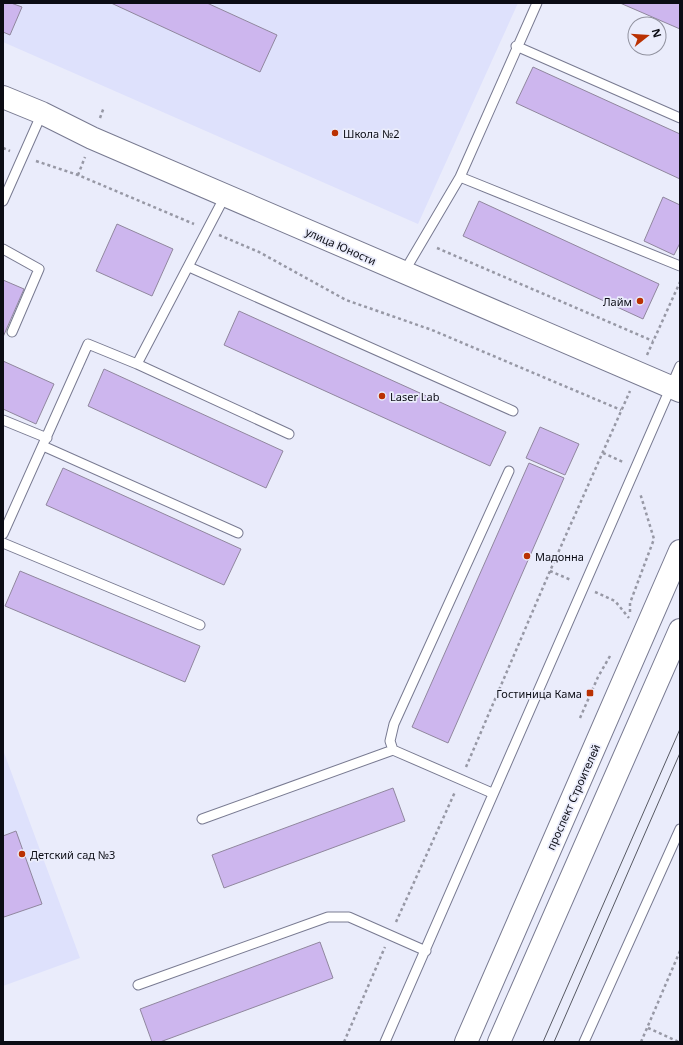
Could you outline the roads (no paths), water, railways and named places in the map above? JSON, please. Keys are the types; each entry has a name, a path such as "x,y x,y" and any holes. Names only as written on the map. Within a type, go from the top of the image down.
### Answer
{"main road":[{"name":"улица Юности","path":"3,97 42,113 92,138 225,196 675,389"},
{"name":"проспект Строителей","path":"466,1042 680,551"},
{"path":"499,1042 680,630"}],"lane":[{"path":"403,273 460,177 516,46 537,3"},
{"path":"516,46 680,118"},
{"path":"3,202 42,113"},
{"path":"460,177 680,266"},
{"path":"137,364 225,196"},
{"path":"3,249 39,269 12,332"},
{"path":"189,266 513,411"},
{"path":"3,534 88,344 137,364 288,434"},
{"path":"385,1042 426,951 492,793 633,473 675,389 680,366"},
{"path":"3,420 45,442 238,533"},
{"path":"393,750 390,741 394,724 509,471"},
{"path":"3,543 200,625"},
{"path":"202,819 393,750 492,793"},
{"path":"584,1042 680,829"},
{"path":"138,985 328,917 349,917 391,934 426,951"}],"tram line":[{"path":"543,1042 680,729"},
{"path":"554,1042 680,753"}],"place":[{"name":"Школа №2","path":"335,133"},
{"name":"Лайм","path":"640,301"},
{"name":"Laser Lab","path":"382,396"},
{"name":"Мадонна","path":"527,556"},
{"name":"Гостиница Кама","path":"590,693"},
{"name":"Детский сад №3","path":"22,854"}]}
